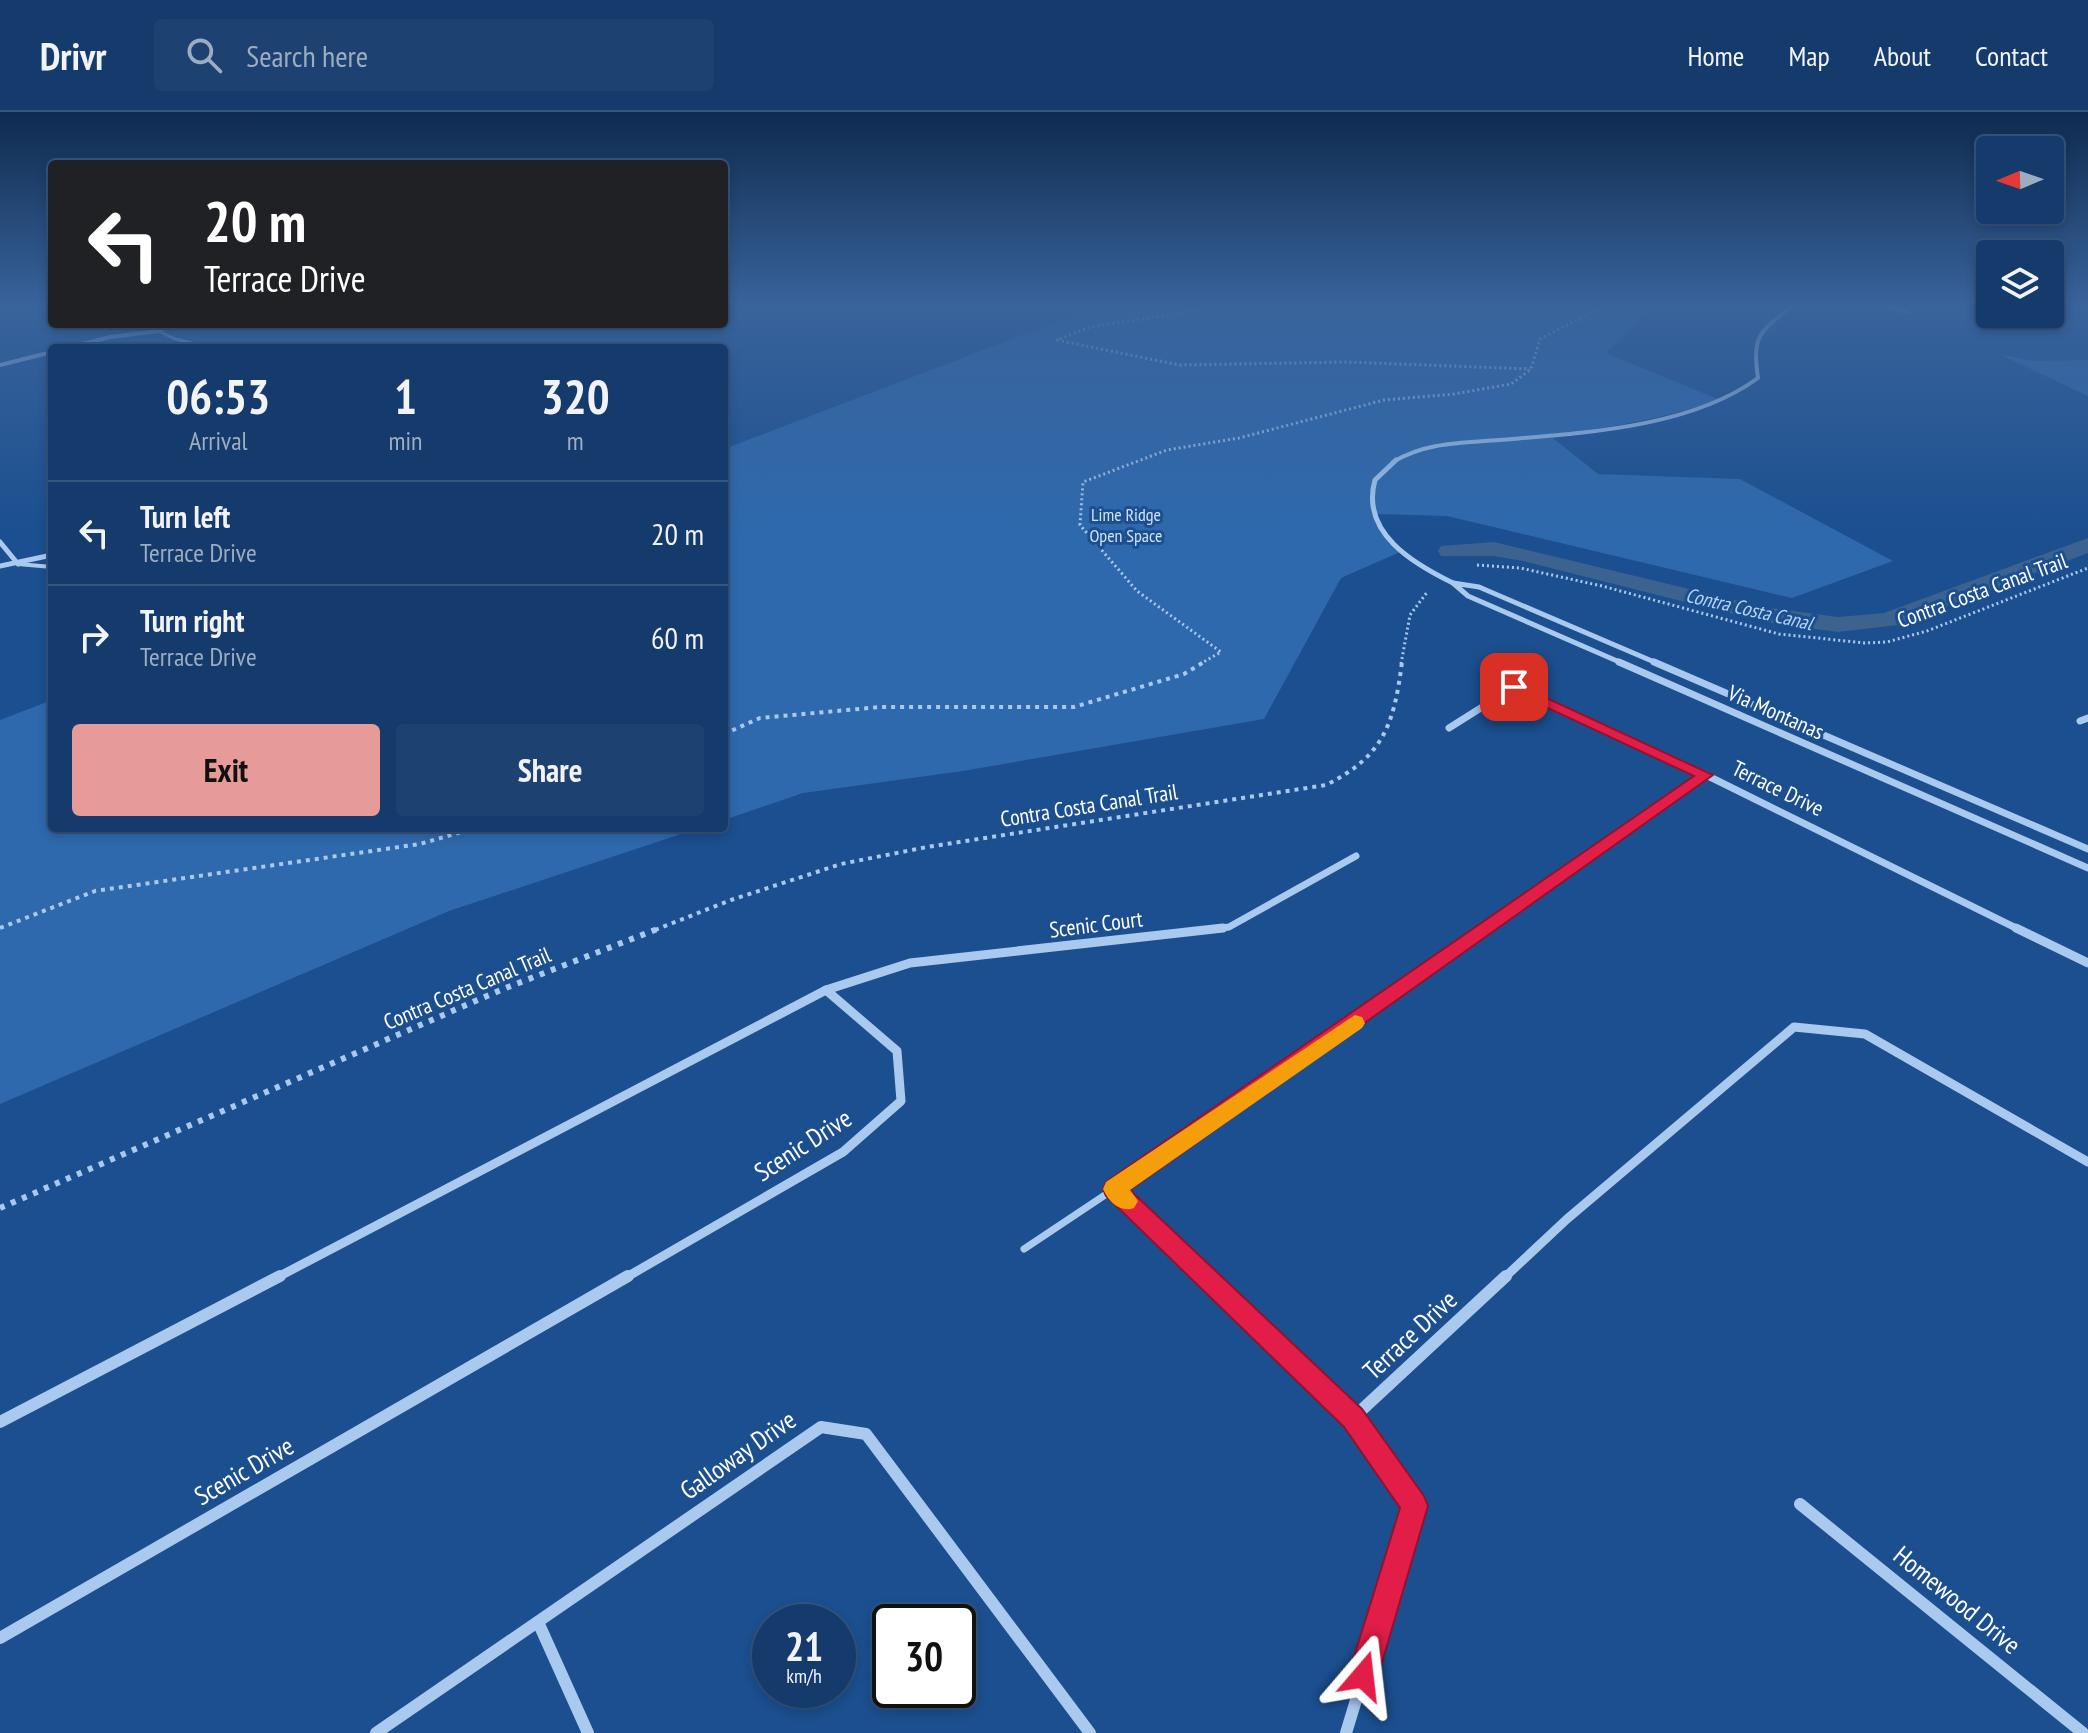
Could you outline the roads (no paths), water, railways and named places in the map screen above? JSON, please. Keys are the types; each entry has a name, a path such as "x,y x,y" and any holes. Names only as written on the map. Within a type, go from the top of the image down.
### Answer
{"street":[{"name":"Via Montanas","path":"1754,383 1750,388 1720,400 1610,429 1428,446 1402,455 1372,482 1369,501 1387,537 1400,552 1442,578 1479,587 2088,849"},
{"path":"0,542 18,564"},
{"path":"0,566 48,556"},
{"name":"Via Montanas","path":"1453,583 1468,596 2088,868"},
{"path":"1449,728 1514,687 1706,775"},
{"name":"Terrace Drive","path":"1114,1189 1706,775 2088,963"},
{"name":"Scenic Court","path":"826,990 910,963 1229,927 1356,856"},
{"path":"0,1422 826,990"},
{"name":"Scenic Drive","path":"0,1638 843,1152 901,1101 897,1051 826,990"},
{"name":"Terrace Drive","path":"1353,1418 1567,1219 1794,1027 1865,1034 2088,1162"},
{"path":"1114,1189 1353,1418 1415,1506 1346,1733"},
{"name":"Galloway Drive","path":"376,1733 821,1427 866,1434 1090,1733"},
{"name":"Homewood Drive","path":"1800,1504 2083,1733"},
{"path":"538,1622 588,1733"}],"lane":[{"path":"18,564 48,567"},
{"path":"1024,1249 1114,1189"}],"waterway":[{"name":"Contra Costa Canal","path":"1449,551 1494,549 1524,554 1764,615 1838,625 1889,620 2088,545"}],"park label":[{"name":"Lime Ridge Open Space","path":"1126,525"}]}
